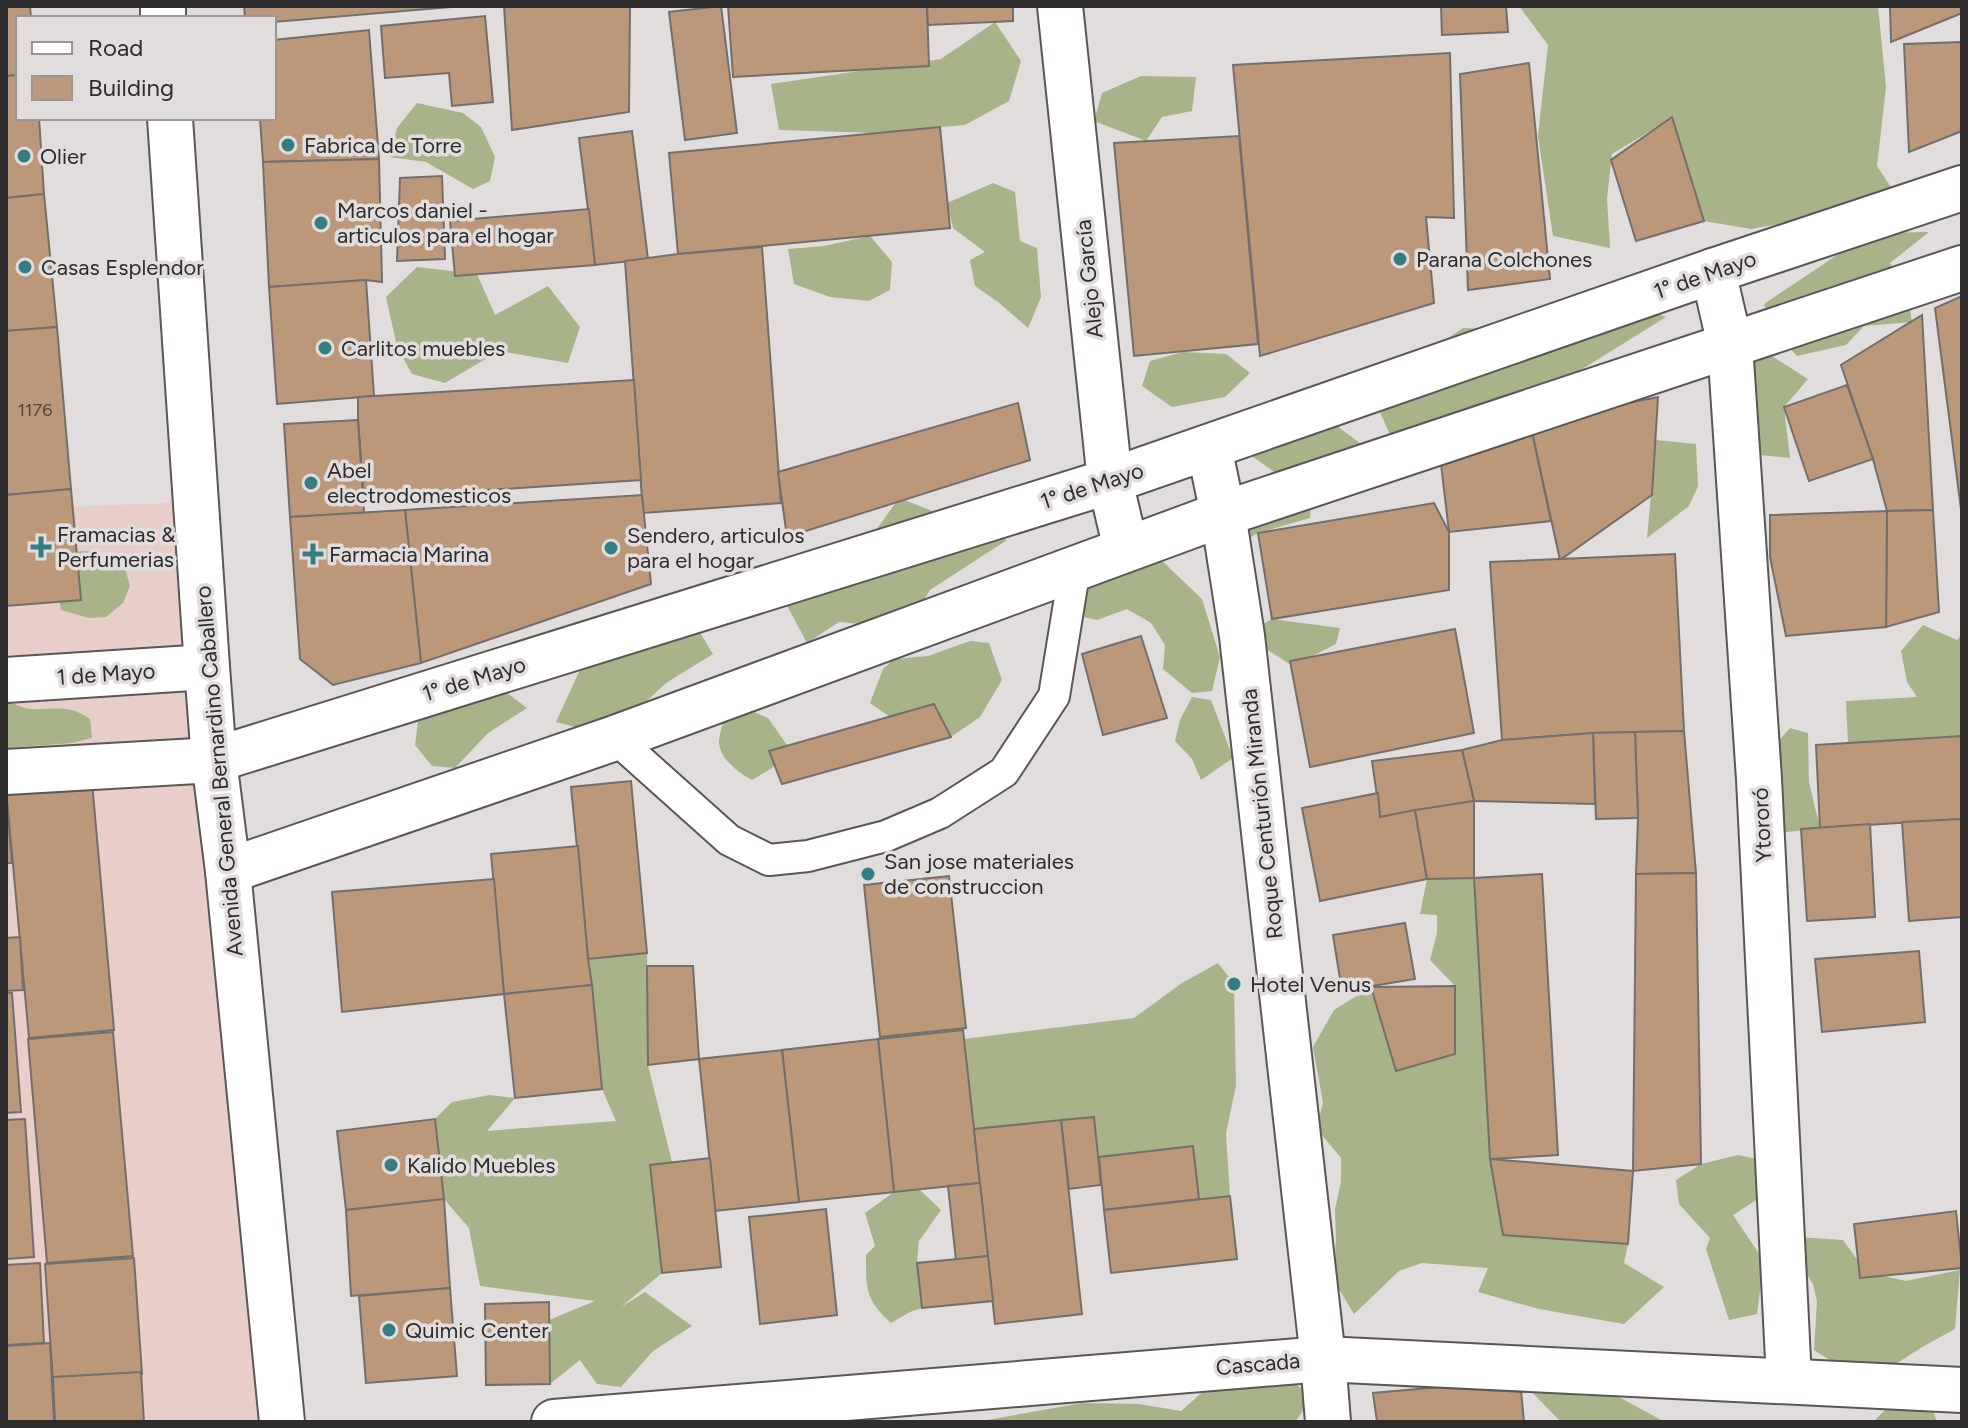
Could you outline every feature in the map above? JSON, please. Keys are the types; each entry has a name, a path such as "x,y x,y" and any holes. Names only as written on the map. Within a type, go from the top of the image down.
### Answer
{"street":[{"name":"Alejo García","path":"1060,6 1110,481 1126,549"},
{"name":"Avenida General Bernardino Caballero","path":"170,120 214,760 228,871 282,1422"},
{"name":"1° de Mayo","path":"6,772 214,760 1110,481 1713,271 1962,188"},
{"path":"228,871 615,738 1223,514 1962,268"},
{"name":"Ytororó","path":"1713,271 1730,345 1759,779 1789,1380"},
{"name":"Roque Centurión Miranda","path":"1209,447 1242,636 1328,1422"},
{"name":"1 de Mayo","path":"6,680 207,667"},
{"name":"Cascada","path":"554,1422 1323,1359 1962,1390"}],"lane":[{"path":"615,738 729,840 769,860 808,856 886,836 940,813 1004,772 1054,696 1075,567"}],"shaded area":[{"path":"195,502 280,1422 6,1422 6,509"}],"green space":[{"path":"1519,6 1878,6 1886,87 1877,166 1901,202 1751,229 1692,219 1672,118 1612,154 1607,199 1610,248 1553,236 1538,136 1548,45"},
{"path":"995,22 1021,61 1009,101 965,125 875,133 779,130 771,84 941,59"},
{"path":"1141,76 1196,77 1192,111 1162,117 1146,141 1094,121 1102,93"},
{"path":"417,103 463,113 481,127 495,157 490,181 473,189 426,162 389,157 397,128"},
{"path":"993,183 1015,192 1020,241 1037,248 1041,297 1028,328 975,286 970,260 985,252 953,228 947,203"},
{"path":"1929,232 1890,263 1906,286 1912,322 1864,326 1846,345 1797,356 1773,330 1764,304 1870,233"},
{"path":"870,236 892,262 890,290 869,301 830,297 794,284 788,249 824,246"},
{"path":"417,267 477,274 495,315 548,286 580,327 568,363 499,351 445,383 412,374 397,347 386,297"},
{"path":"1625,301 1666,317 1494,424 1392,439 1370,390 1463,328 1541,331"},
{"path":"1764,351 1808,379 1784,407 1790,458 1759,455 1738,364"},
{"path":"1183,352 1226,354 1250,373 1225,397 1172,407 1142,386 1150,361"},
{"path":"1294,423 1337,426 1361,444 1335,469 1283,478 1253,457 1261,433"},
{"path":"1656,440 1696,444 1698,486 1689,506 1647,538"},
{"path":"1313,484 1310,518 1258,533 1235,546 1231,511"},
{"path":"899,498 1007,540 930,590 907,628 839,622 807,643 782,596 864,547"},
{"path":"97,552 120,561 126,572 130,586 123,603 106,617 89,618 61,610 58,588 68,553"},
{"path":"1159,558 1202,599 1220,657 1212,691 1192,693 1163,669 1165,645 1151,623 1127,609 1097,620 1079,616 1075,591"},
{"path":"1272,619 1340,628 1336,644 1293,666 1244,635"},
{"path":"1923,625 1957,640 1962,634 1962,736 1848,743 1846,701 1917,697 1907,682 1901,651"},
{"path":"696,626 713,654 666,683 609,736 556,722 585,659"},
{"path":"970,641 989,643 1002,680 980,717 951,737 907,740 897,722 870,703 883,669 894,659 928,656"},
{"path":"480,673 527,708 488,733 455,768 432,766 415,745 420,706"},
{"path":"1192,697 1211,700 1233,758 1201,780 1192,759 1175,741 1180,720"},
{"path":"6,701 25,708 73,710 90,719 92,738 72,743 6,748"},
{"path":"744,708 768,718 787,745 772,768 752,780 730,764 720,747 719,737 724,719"},
{"path":"1790,728 1808,733 1809,782 1820,828 1779,833 1759,779 1781,738"},
{"path":"1474,878 1490,1159 1503,1235 1628,1244 1624,1263 1664,1287 1624,1324 1539,1309 1478,1292 1488,1268 1422,1263 1399,1271 1354,1314 1334,1281 1335,1209 1341,1182 1341,1158 1316,1128 1323,1103 1313,1047 1334,1010 1371,987 1396,1071 1455,1054 1455,986 1430,960 1437,933 1437,915 1420,914 1427,879"},
{"path":"647,953 648,1065 672,1162 650,1165 662,1273 621,1307 645,1292 692,1326 653,1351 621,1387 597,1384 580,1360 550,1384 549,1320 595,1301 480,1286 469,1228 444,1199 435,1119 452,1102 490,1095 515,1098 487,1131 616,1121 602,1089 588,959"},
{"path":"1218,963 1234,984 1236,1086 1226,1133 1230,1196 1199,1199 1192,1146 1099,1157 1093,1117 974,1129 964,1039 1134,1018 1182,983"},
{"path":"1738,1155 1757,1159 1761,1197 1733,1215 1764,1261 1757,1314 1729,1320 1706,1249 1710,1238 1679,1204 1676,1180 1701,1164"},
{"path":"919,1189 941,1210 919,1241 917,1263 922,1308 891,1323 876,1307 869,1293 866,1255 875,1246 865,1213 894,1192"},
{"path":"1782,1236 1843,1240 1866,1272 1906,1281 1960,1270 1955,1329 1866,1383 1814,1350 1817,1301 1813,1284"},
{"path":"1563,1369 1583,1396 1617,1396 1665,1422 1561,1422 1520,1380"},
{"path":"1286,1377 1313,1397 1295,1422 976,1422 1082,1403 1139,1404 1181,1411 1207,1388"},
{"path":"1924,1386 1937,1422 1873,1422 1885,1410"}],"building":[{"path":"6,6 30,6 31,16 16,16 16,75 6,76"},
{"path":"244,6 463,6 276,22 276,16 245,16"},
{"path":"504,6 630,6 629,112 512,130"},
{"path":"721,6 737,133 685,140 669,12"},
{"path":"728,6 927,6 929,66 733,77"},
{"path":"927,6 1013,6 1013,21 928,25"},
{"path":"1441,6 1506,6 1508,32 1442,35"},
{"path":"1890,6 1962,6 1962,13 1891,42"},
{"path":"485,16 493,102 452,106 449,73 385,78 381,26"},
{"path":"369,30 379,159 263,162 260,120 276,120 276,40"},
{"path":"1962,42 1962,131 1909,152 1904,44"},
{"path":"1450,53 1454,218 1426,217 1434,303 1260,356 1233,65"},
{"path":"1529,63 1550,279 1468,290 1460,74"},
{"name":"Olier","path":"16,75 16,120 39,120 44,194 6,198 6,76"},
{"path":"1672,117 1704,221 1636,241 1611,160"},
{"path":"940,127 950,228 678,254 669,153"},
{"path":"632,131 648,259 595,265 579,138"},
{"path":"1239,136 1258,344 1134,356 1114,143"},
{"path":"379,159 382,282 366,280 269,287 263,162"},
{"path":"442,176 445,259 397,261 400,178"},
{"path":"44,194 57,327 6,331 6,198"},
{"path":"589,209 595,265 455,276 450,221"},
{"path":"762,247 781,503 643,513 625,261"},
{"path":"366,280 374,396 277,404 269,287"},
{"path":"1962,296 1962,517 1935,308"},
{"path":"1922,315 1933,510 1887,511 1841,365"},
{"path":"57,327 71,489 6,495 6,331"},
{"path":"634,380 641,480 364,498 358,397"},
{"path":"1847,385 1873,459 1809,481 1784,407"},
{"path":"1658,397 1652,495 1560,560 1530,423"},
{"path":"1018,403 1030,460 787,537 778,472"},
{"path":"358,420 364,513 290,517 284,424"},
{"path":"1530,423 1551,521 1449,532 1441,464"},
{"name":"Framacias & Perfumerias","path":"71,489 81,600 6,606 6,495"},
{"path":"642,495 651,584 421,663 405,510"},
{"path":"1434,503 1449,532 1449,590 1272,619 1258,533"},
{"path":"405,510 421,663 333,685 300,659 290,517"},
{"path":"1933,510 1939,612 1886,627 1887,511"},
{"path":"1887,511 1886,627 1786,636 1770,557 1770,515"},
{"path":"1675,554 1684,731 1593,733 1502,740 1490,562"},
{"path":"1455,629 1474,733 1310,767 1290,661"},
{"path":"1141,636 1167,718 1103,735 1082,654"},
{"path":"934,704 951,737 782,784 769,751"},
{"path":"1684,731 1696,873 1636,874 1635,732"},
{"path":"1635,732 1638,818 1596,819 1593,733"},
{"path":"1593,733 1595,804 1474,801 1462,750 1502,740"},
{"path":"1962,736 1962,819 1820,828 1816,745"},
{"path":"1462,750 1474,801 1380,817 1372,761"},
{"path":"631,781 647,953 588,959 571,787"},
{"path":"92,782 114,1030 29,1038 6,789"},
{"path":"6,792 12,863 6,863"},
{"path":"1378,793 1380,817 1415,810 1427,879 1320,901 1302,808"},
{"path":"1474,801 1474,878 1427,879 1415,810"},
{"path":"1962,819 1962,917 1909,921 1902,822"},
{"path":"1870,824 1875,917 1807,921 1801,829"},
{"path":"578,846 592,985 504,994 491,854"},
{"path":"1696,873 1701,1164 1633,1171 1636,874"},
{"path":"1542,874 1558,1155 1490,1159 1474,878"},
{"path":"949,876 966,1028 880,1037 864,885"},
{"path":"494,879 504,994 342,1012 332,892"},
{"path":"1405,923 1415,979 1342,991 1333,935"},
{"path":"20,937 23,990 6,991 6,938"},
{"path":"1919,951 1925,1022 1822,1032 1815,959"},
{"path":"647,966 693,966 699,1059 648,1065"},
{"path":"592,985 602,1089 515,1098 504,994"},
{"path":"1455,986 1455,1054 1396,1071 1371,987"},
{"path":"6,993 12,993 21,1112 6,1113"},
{"path":"963,1030 980,1183 894,1192 878,1039"},
{"path":"113,1032 133,1256 47,1263 28,1039"},
{"path":"878,1039 894,1192 799,1202 782,1050"},
{"path":"782,1050 799,1202 715,1211 699,1059"},
{"path":"1094,1117 1101,1185 1069,1189 1061,1120"},
{"path":"25,1119 34,1257 6,1259 6,1120"},
{"name":"Kalido Muebles","path":"435,1119 444,1199 346,1210 337,1131"},
{"path":"1061,1120 1082,1314 995,1324 974,1129"},
{"path":"1193,1146 1199,1199 1104,1210 1099,1157"},
{"path":"710,1158 721,1267 662,1273 650,1165"},
{"path":"1490,1159 1633,1171 1628,1244 1503,1235"},
{"path":"980,1183 988,1256 956,1260 948,1186"},
{"path":"1230,1196 1237,1259 1111,1273 1104,1210"},
{"path":"444,1199 450,1288 351,1296 346,1210"},
{"path":"826,1209 837,1315 760,1324 749,1217"},
{"path":"1956,1211 1962,1268 1860,1278 1854,1224"},
{"path":"988,1256 993,1301 922,1308 917,1263"},
{"path":"134,1258 142,1374 53,1381 45,1264"},
{"path":"40,1263 44,1343 6,1345 6,1265"},
{"path":"450,1288 457,1376 366,1383 359,1296"},
{"path":"549,1302 550,1384 486,1385 485,1304"},
{"path":"50,1343 54,1422 6,1422 6,1346"},
{"path":"141,1372 144,1422 55,1422 53,1377"},
{"path":"1520,1380 1524,1422 1377,1422 1373,1393"}],"place":[{"name":"Fabrica de Torre","path":"288,145"},
{"name":"Olier","path":"24,156"},
{"name":"Marcos daniel - articulos para el hogar","path":"321,223"},
{"name":"Parana Colchones","path":"1400,259"},
{"name":"Casas Esplendor","path":"25,267"},
{"name":"Carlitos muebles","path":"325,348"},
{"name":"Abel electrodomesticos","path":"311,483"},
{"name":"Framacias & Perfumerias","path":"41,547"},
{"name":"Sendero, articulos para el hogar","path":"611,548"},
{"name":"Farmacia Marina","path":"313,554"},
{"name":"San jose materiales de construccion","path":"868,874"},
{"name":"Hotel Venus","path":"1234,984"},
{"name":"Kalido Muebles","path":"391,1165"},
{"name":"Quimic Center","path":"389,1330"}]}
